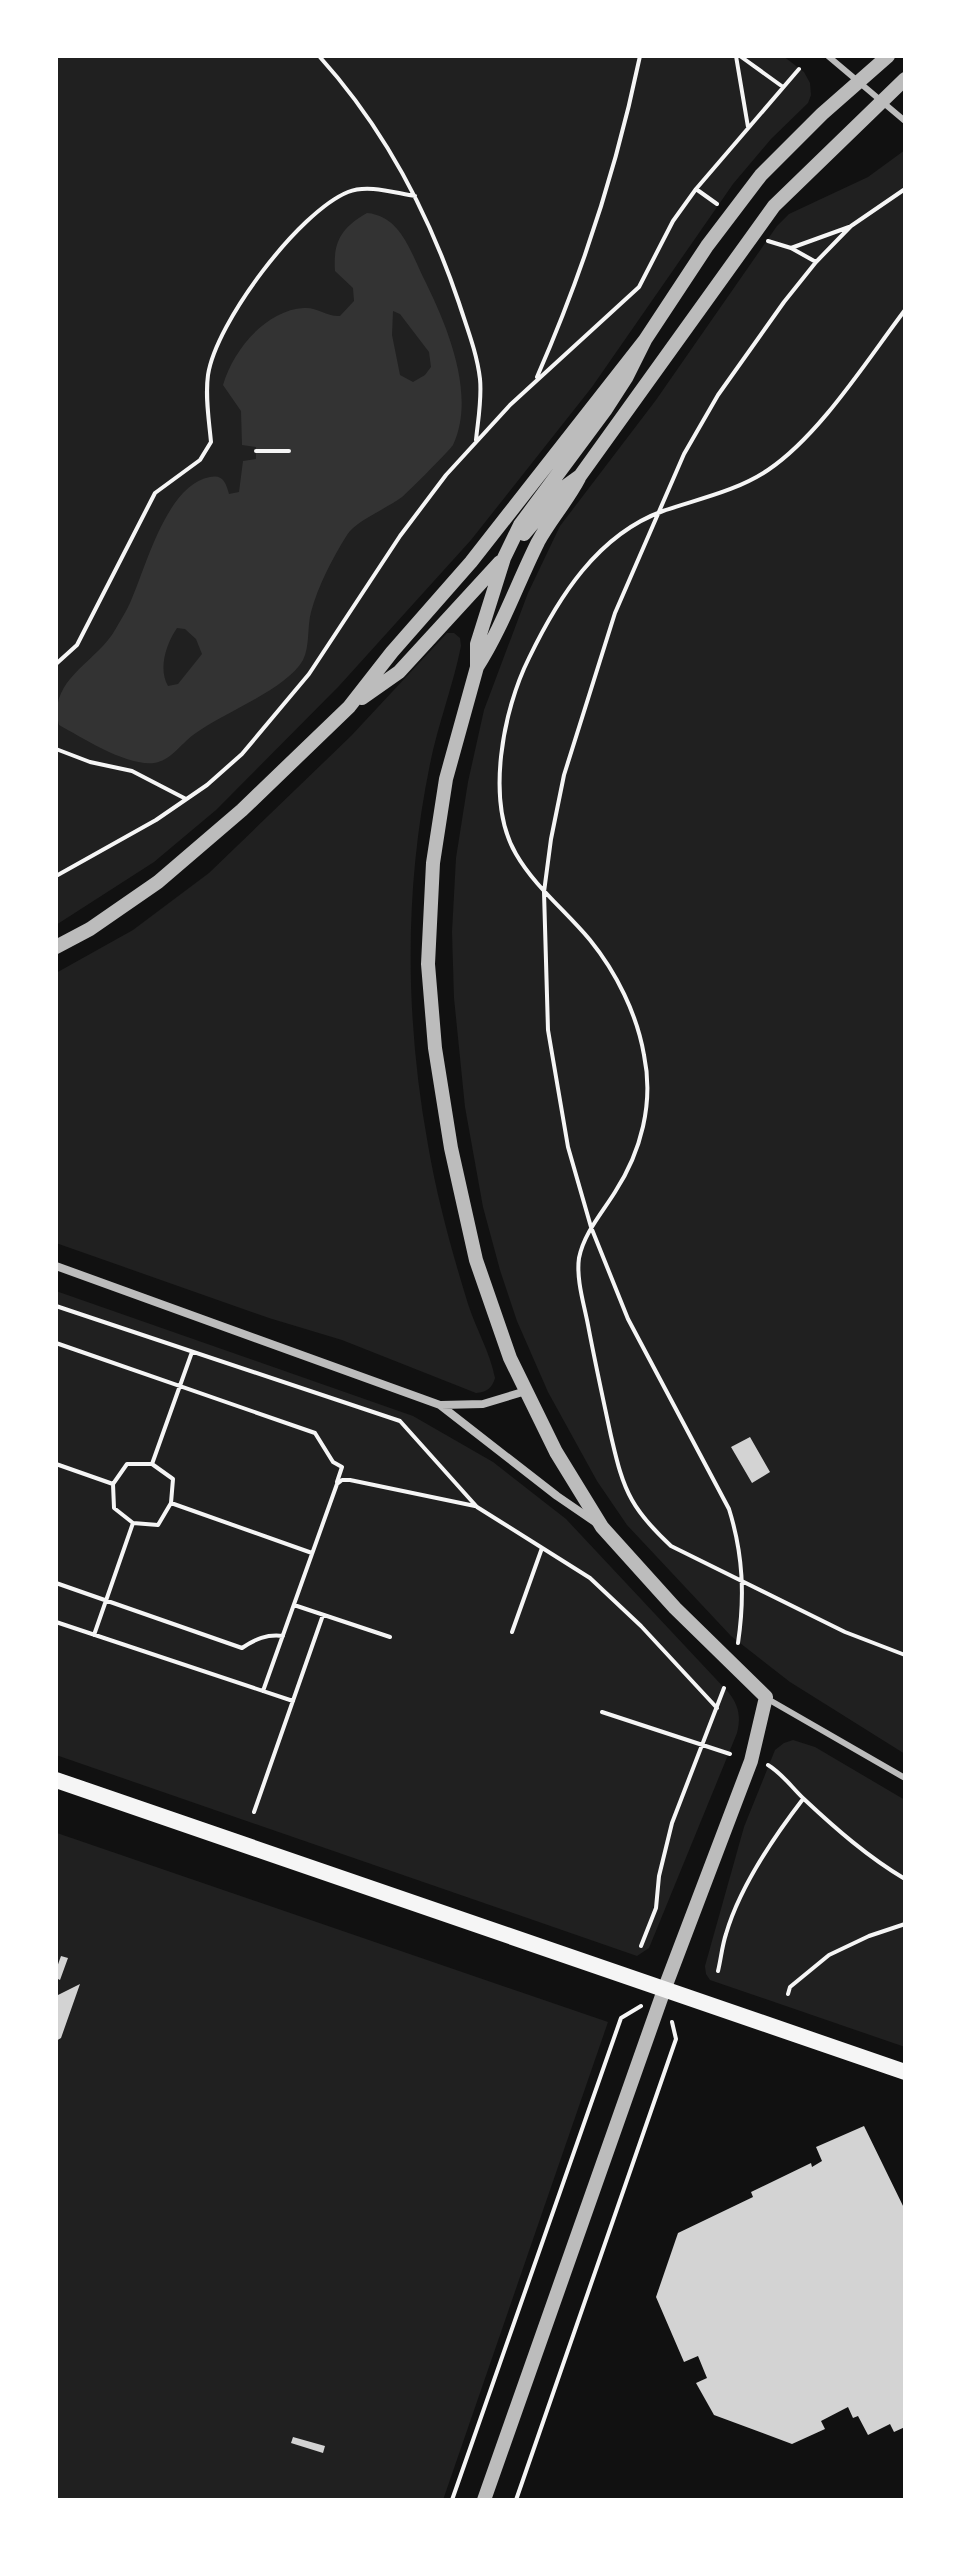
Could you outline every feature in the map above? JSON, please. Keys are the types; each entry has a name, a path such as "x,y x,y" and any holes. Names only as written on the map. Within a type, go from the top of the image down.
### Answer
{"main road":[{"path":"56,1780 905,2072"}],"street":[{"path":"56,947 90,929 158,882 242,810 349,707 392,652 471,562 645,340 707,246 761,175 888,56"},
{"path":"477,667 495,638 523,571 544,531 774,206 905,79"},
{"path":"484,2500 664,1990 751,1761 766,1697 675,1608 602,1527 556,1452 510,1358 476,1260 451,1148 435,1048 428,964 433,863 446,779 477,667 477,644 504,558 520,525 626,378 645,340"},
{"path":"349,707 399,672 504,558 562,489 580,476"},
{"path":"56,1266 440,1405 602,1527"},
{"path":"440,1405 483,1404 526,1391"}],"lane":[{"path":"828,56 905,121"},
{"path":"766,1697 905,1778"}],"path":[{"path":"319,56 364,109 434,235 474,346 480,381 476,442"},
{"path":"535,381 585,260 608,189 640,56"},
{"path":"738,56 783,87"},
{"path":"738,56 748,127"},
{"path":"56,876 156,820 207,785 242,754 309,674 400,536 446,475 535,381 639,287 673,221 696,189 799,69"},
{"path":"56,664 77,645 155,493 200,460 211,442 207,406 208,372 225,328 276,252 335,200 350,191 367,189 415,196"},
{"path":"696,189 718,205"},
{"path":"738,1643 743,1584 737,1536 729,1509 628,1319 591,1227 568,1147 548,1030 544,892 564,775 587,698 615,613 684,454 718,395 816,262 851,226 905,189"},
{"path":"791,248 851,226"},
{"path":"766,240 791,248 816,262"},
{"path":"905,310 794,451 741,485 658,513 619,534 589,562 527,661 503,741 499,784 504,827 516,854 544,892 590,940 621,987 645,1055 646,1105 643,1129 633,1161 591,1227 579,1260 602,1397 618,1464 631,1499 650,1526 671,1546 845,1632 905,1655"},
{"path":"256,451 289,451"},
{"path":"56,749 90,762 132,771 186,799"},
{"path":"56,1306 400,1421 477,1507 590,1578 641,1626 717,1708"},
{"path":"56,1343 315,1433 333,1462 342,1467 263,1691"},
{"path":"152,1464 192,1352"},
{"path":"56,1464 113,1484"},
{"path":"127,1464 152,1464 173,1479 171,1503 158,1525 133,1523 114,1508 113,1484 127,1464"},
{"path":"337,1484 350,1480 477,1507"},
{"path":"171,1503 312,1553"},
{"path":"94,1635 133,1523"},
{"path":"512,1632 542,1547"},
{"path":"56,1583 242,1648 260,1638 283,1636"},
{"path":"294,1605 390,1637"},
{"path":"254,1812 323,1615"},
{"path":"56,1622 293,1701"},
{"path":"641,1946 656,1908 659,1876 672,1823 724,1688"},
{"path":"602,1712 730,1754"},
{"path":"768,1765 873,1860 905,1879"},
{"path":"718,1971 726,1933 752,1875 777,1832 803,1799"},
{"path":"788,1994 790,1987 829,1955 869,1936 905,1924"},
{"path":"452,2500 621,2018"},
{"path":"516,2500 676,2039"}],"shaded area":[{"path":"56,56 783,56 804,72 810,83 811,95 808,103 771,139 733,184 592,387 471,540 339,686 216,810 154,862 56,925"},
{"path":"905,150 905,1754 790,1682 731,1636 627,1525 597,1481 548,1392 517,1321 483,1207 465,1107 454,998 452,932 456,858 484,710 528,593 560,526 656,400 777,226 789,214 868,177"},
{"path":"367,213 388,220 396,227 441,315 456,359 460,382 460,425 453,445 402,497 357,525 347,535 318,592 310,618 305,655 295,671 268,691 193,735 160,762 143,763 105,750 59,725 57,709 60,696 75,673 115,630 130,603 160,530 181,495 195,483 214,476 223,480 229,494 239,492 243,461 256,459 256,447 242,445 241,411 223,385 228,372 253,334 277,316 304,308 340,316 354,301 353,288 335,271 337,244 345,230","holes":["393,311 400,314 429,352 431,367 413,382 400,375 392,335","177,628 185,629 196,639 202,654 178,684 168,686 164,672 165,657"]},
{"path":"447,633 454,633 460,638 461,646 433,749 415,859 412,1002 420,1097 436,1185 468,1304 495,1378 488,1389 476,1393 342,1340 269,1318 56,1243 56,973 133,930 209,873 351,736"},
{"path":"56,1291 413,1416 493,1462 566,1519 729,1693 738,1712 737,1733 649,1948 637,1956 56,1755"},
{"path":"793,1740 815,1747 905,1800 905,2047 710,1980 706,1974 705,1966 744,1827 775,1750"},
{"path":"57,1833 608,2022 443,2500 56,2500"}],"building":[{"path":"750,1437 770,1472 752,1483 731,1447"},
{"path":"61,1956 68,1958 60,1980 56,1978 56,1970"},
{"path":"80,1984 61,2038 56,2041 56,1996"},
{"path":"864,2126 905,2210 905,2427 894,2432 890,2424 868,2435 858,2416 853,2418 848,2407 821,2421 825,2429 792,2444 714,2415 696,2383 707,2378 698,2356 684,2362 656,2297 678,2233 753,2197 751,2192 811,2163 812,2167 822,2161 816,2147"},
{"path":"293,2437 325,2446 323,2453 291,2443"}]}
